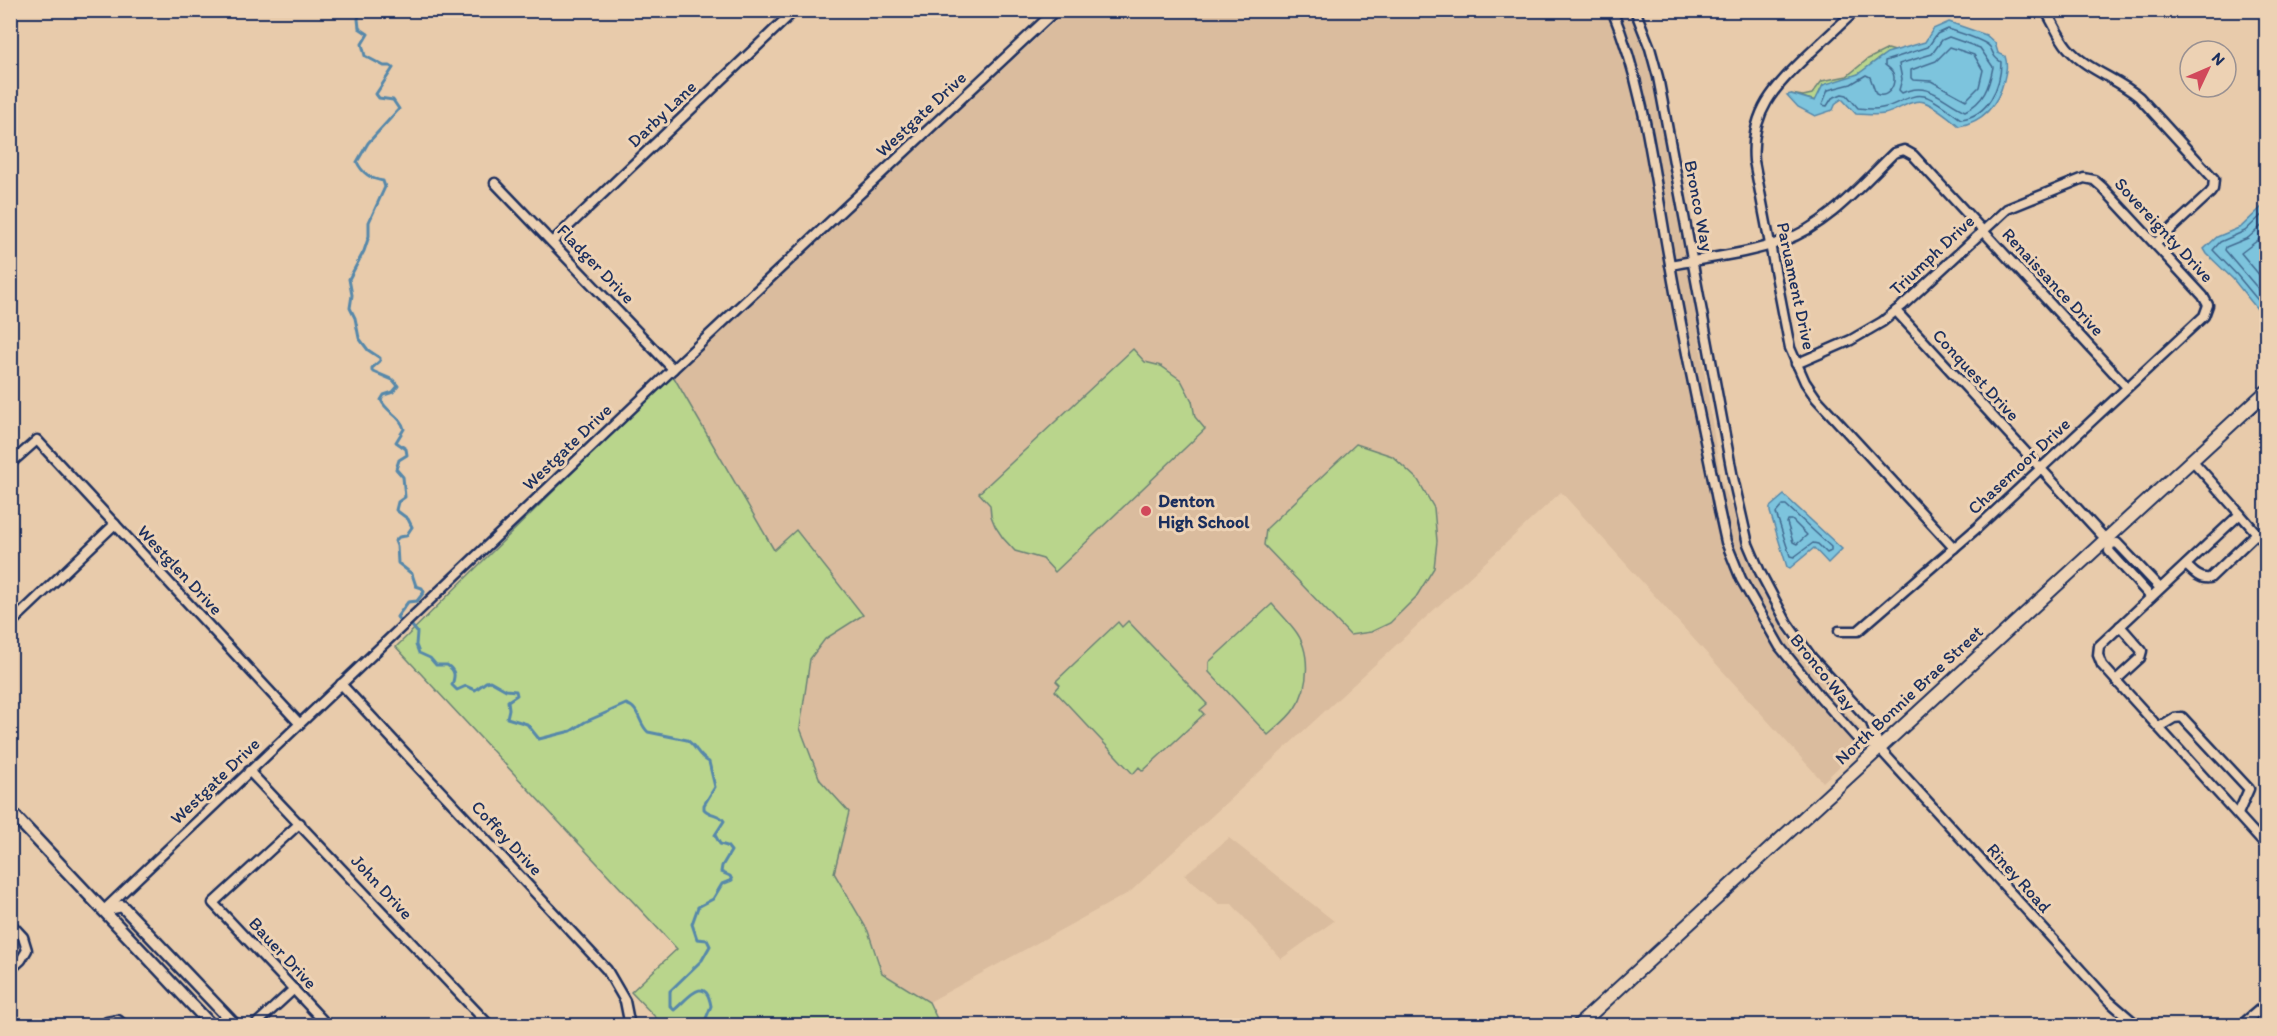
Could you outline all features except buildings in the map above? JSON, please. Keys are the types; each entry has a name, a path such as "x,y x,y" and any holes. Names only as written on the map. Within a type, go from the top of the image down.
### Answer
{"main road":[{"name":"North Bonnie Brae Street","path":"1578,1026 1879,748 2108,542 2266,392"}],"street":[{"name":"Darby Lane","path":"552,242 795,10"},
{"name":"Westgate Drive","path":"104,910 673,369 1056,10"},
{"name":"Bronco Way","path":"1612,10 1622,34 1646,123 1670,265 1726,542 1741,579 1780,647 1856,737 1879,748"},
{"name":"Bronco Way","path":"1635,10 1650,48 1658,77 1733,477 1748,544 1787,623 1812,658 1870,722 1879,748"},
{"name":"Paruament Drive","path":"1856,10 1782,80 1761,112 1754,140 1754,151 1770,245 1790,348 1796,364 1816,398 1954,548"},
{"path":"2045,10 2061,38 2073,53 2096,71 2120,82 2139,97 2211,175 2214,184 2210,193 2156,244"},
{"name":"Renaissance Drive","path":"1770,245 1797,235 1829,215 1894,153 1904,150 1913,155 2127,387"},
{"name":"Triumph Drive","path":"1796,364 1851,340 1896,311 1983,230 2015,205 2084,178 2094,180"},
{"name":"Sovereignty Drive","path":"2094,180 2156,244 2203,296 2208,305"},
{"name":"Fladger Drive","path":"495,183 673,369"},
{"path":"1670,265 1770,245"},
{"name":"Chasemoor Drive","path":"1839,631 1858,631 1954,548 2204,316 2208,305"},
{"name":"Conquest Drive","path":"1896,311 2108,542"},
{"name":"Westglen Drive","path":"10,464 37,440 299,723"},
{"path":"2192,460 2266,544"},
{"path":"2240,514 2099,646 2098,655 2102,664 2116,680 2266,846"},
{"path":"10,624 115,524"},
{"path":"2186,565 2194,573 2206,579 2210,578 2257,534"},
{"path":"2151,597 2109,551 2108,542 2117,543 2160,588"},
{"path":"2116,680 2140,658 2142,651 2120,626"},
{"name":"Coffey Drive","path":"341,684 608,970 626,1001 630,1026"},
{"path":"2159,727 2174,718 2182,717 2249,789 2238,814"},
{"name":"Riney Road","path":"1879,748 2109,1001 2138,1026"},
{"name":"John Drive","path":"249,771 490,1026"},
{"path":"11,813 212,1026"},
{"name":"Bauer Drive","path":"300,823 213,903 328,1026"},
{"path":"104,910 122,906 236,1026"},
{"path":"10,923 23,937 27,950 21,960 10,970"},
{"path":"254,1026 294,988"},
{"path":"2248,1023 2266,1004"},
{"path":"104,1026 107,1022 118,1020 125,1026"}],"shaded area":[{"name":"Denton High School","path":"1066,11 1632,11 1647,38 1663,102 1721,481 1790,644 1868,739 1823,782 1561,492 1130,892 929,1002 882,973 868,931 834,873 849,812 820,780 800,728 810,659 825,639 863,615 796,530 774,550 672,374"},
{"path":"1229,838 1334,921 1281,959 1232,904 1219,904 1184,875"}],"green space":[{"path":"1888,49 1895,51 1879,58 1857,75 1823,85 1816,101 1791,94 1803,96 1812,94 1822,81 1847,76 1868,59"},
{"path":"1133,349 1145,362 1161,366 1181,380 1192,401 1195,417 1205,429 1055,572 1043,559 1015,551 995,526 990,505 979,493"},
{"path":"672,374 774,550 796,530 863,615 825,639 810,659 800,728 820,780 849,812 834,873 868,931 882,973 929,1002 940,1025 663,1025 631,992 677,949 396,647"},
{"path":"1356,444 1392,456 1418,480 1434,508 1437,541 1434,568 1416,597 1390,623 1371,632 1350,635 1264,545 1266,529"},
{"path":"1272,604 1300,638 1306,657 1306,679 1295,708 1268,735 1209,672 1209,662"},
{"path":"1128,621 1207,704 1200,710 1204,714 1143,771 1139,767 1133,774 1055,691 1060,685 1056,681 1118,622 1122,627"}],"water":[{"path":"1949,22 1986,35 1995,43 1998,53 2006,59 2007,65 2001,89 1994,104 1983,116 1968,124 1959,126 1938,109 1919,101 1894,111 1874,115 1856,114 1842,99 1836,103 1833,110 1815,116 1798,107 1787,95 1791,94 1815,101 1823,85 1858,74 1887,53 1925,42 1933,29"},
{"path":"2266,203 2266,320 2233,279 2204,249 2217,237 2241,227"},
{"path":"1784,495 1842,549 1828,563 1814,548 1790,568 1787,567 1770,512 1770,507"}],"waterway":[{"path":"361,10 358,19 359,28 368,34 362,44 365,56 393,68 376,94 379,98 393,100 399,109 368,143 357,162 367,175 383,181 385,187 369,222 369,236 364,251 349,279 352,295 350,308 355,318 359,338 368,350 380,358 372,371 393,380 398,386 393,392 384,395 381,400 400,421 404,429 396,442 406,449 407,455 399,460 396,469 403,477 405,497 398,502 396,510 408,519 412,527 406,536 399,537 395,541 398,563 412,574 416,586 422,588 424,592 417,601 408,602 397,617 401,622"},
{"path":"412,626 417,632 416,645 419,653 430,658 436,665 450,667 454,674 452,685 457,690 466,686 475,690 490,681 506,690 516,691 517,695 508,701 507,718 527,724 539,739 571,731 585,722 626,704 634,709 648,732 687,740 709,762 715,787 704,809 724,821 715,835 720,844 727,846 731,851 721,872 730,876 732,880 722,884 713,899 698,907 692,924 697,939 707,940 710,946 702,960 670,991 670,1006 674,1010 695,992 704,991 711,1006 703,1026"}],"place":[{"name":"Denton High School","path":"1146,511"}]}
